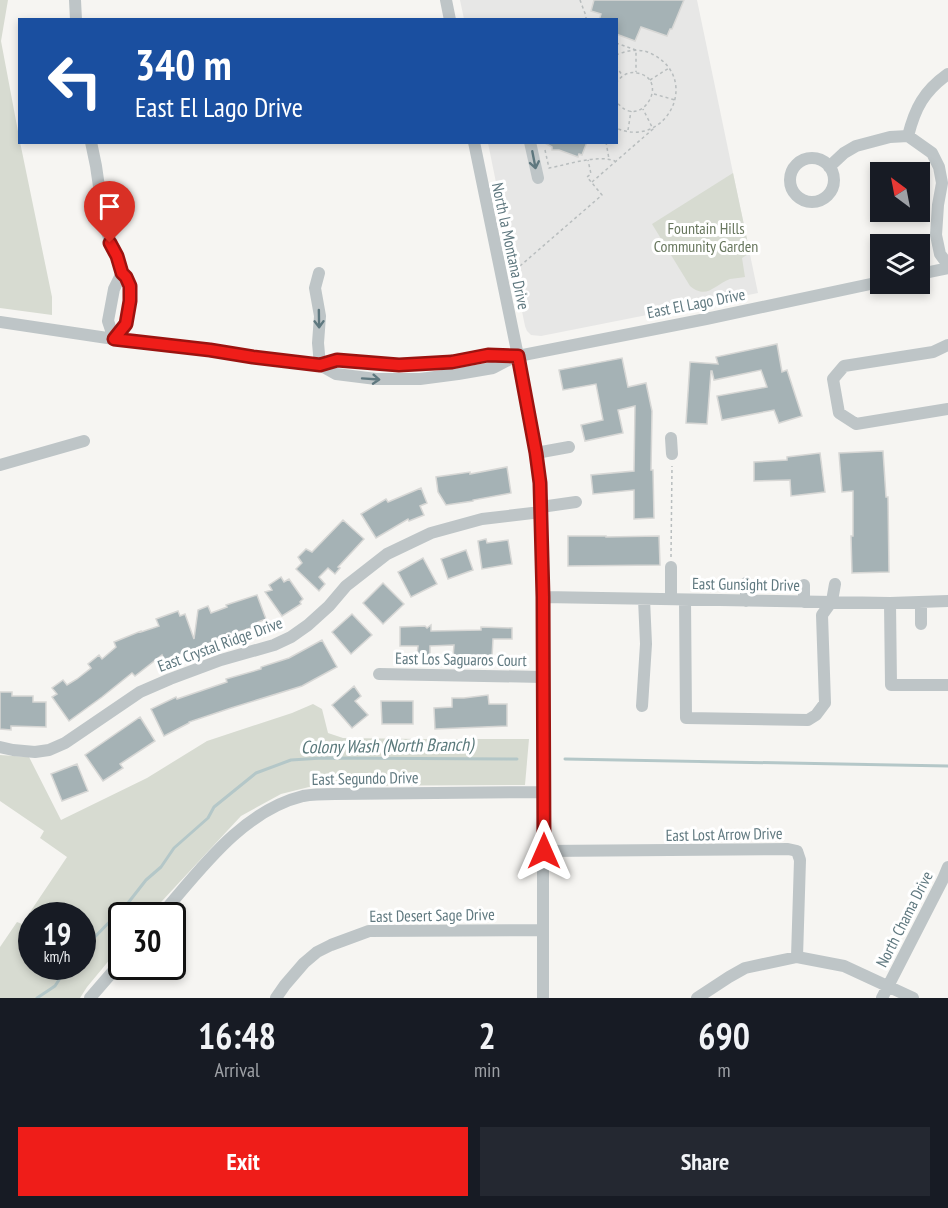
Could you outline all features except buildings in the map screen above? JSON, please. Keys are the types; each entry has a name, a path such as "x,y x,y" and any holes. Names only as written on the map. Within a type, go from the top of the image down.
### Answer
{"street":[{"path":"75,0 76,18"},
{"path":"446,0 450,18"},
{"path":"908,136 920,102 930,89 948,74"},
{"path":"829,167 844,153 856,146 891,137 908,136 932,153 939,167 942,183 936,235 940,254 948,267 930,272"},
{"path":"91,144 105,228 122,273 130,286 126,324 114,339"},
{"name":"North la Montana Drive","path":"474,144 518,356"},
{"path":"530,144 538,178"},
{"path":"938,216 948,229"},
{"path":"114,339 108,321 114,290 122,273"},
{"path":"319,273 315,288 320,316 318,343 320,365"},
{"name":"East El Lago Drive","path":"0,322 320,365 337,360 399,365 452,362 488,355 518,356 870,284"},
{"path":"113,300 130,301"},
{"path":"948,345 933,352 844,366 833,379 839,413 856,424 948,409"},
{"path":"518,356 540,483 543,597 543,998"},
{"path":"671,438 672,454"},
{"path":"0,465 84,441"},
{"path":"536,453 569,447"},
{"name":"East Crystal Ridge Drive","path":"0,747 35,752 49,750 65,743 140,692 221,660 274,645 291,637 308,625 346,586 387,554 431,533 482,519 576,502"},
{"path":"671,567 671,599"},
{"path":"746,583 746,601"},
{"path":"685,600 686,718 808,720 816,716 825,703 822,615 832,601 835,584"},
{"path":"804,585 804,602"},
{"name":"East Gunsight Drive","path":"543,597 891,603 948,601"},
{"path":"642,706 646,644 644,599"},
{"path":"921,602 921,624"},
{"path":"891,603 891,685 948,685"},
{"name":"East Los Saguaros Court","path":"379,674 543,677"},
{"name":"East Segundo Drive","path":"172,902 228,841 255,819 278,806 305,796 543,792"},
{"name":"East Lost Arrow Drive","path":"544,851 788,849 797,851 800,860 797,957"},
{"name":"North Chama Drive","path":"882,998 948,867"},
{"name":"East Desert Sage Drive","path":"276,998 304,963 317,952 369,931 543,930"},
{"path":"697,998 745,968 797,957 844,966 913,998"},
{"path":"90,998 108,977"}],"path":[{"path":"580,0 586,18"},
{"path":"592,182 665,118 673,109 677,95 670,68 661,58 649,52 618,44"},
{"path":"618,54 636,50"},
{"path":"636,50 636,73"},
{"path":"650,81 670,68"},
{"path":"618,69 622,76"},
{"path":"618,81 628,73 646,76 650,81 653,94 643,109 635,111 623,108 618,104"},
{"path":"653,94 675,100"},
{"path":"643,109 653,129"},
{"path":"628,132 631,110"},
{"path":"618,129 628,132 653,129"},
{"path":"606,144 609,159"},
{"path":"545,150 549,168 599,159 609,159 615,162"},
{"path":"520,266 602,195 587,177 591,174 588,160"},
{"path":"671,567 672,454"}],"shaded area":[{"path":"460,0 697,0 758,293 541,336 531,335 525,326 488,144 618,144 618,18 464,18"}],"green space":[{"path":"0,0 8,0 1,41 18,131 18,144 20,144 52,297 52,315 0,308"},
{"name":"Fountain Hills Community Garden","path":"733,173 750,253 742,258 745,277 730,279 706,292 701,292 690,286 652,224"},
{"path":"313,704 322,709 328,733 343,738 529,739 525,785 313,786 281,794 241,816 161,902 108,902 108,962 96,976 96,902 37,902 67,857 40,838 44,831 0,801 0,755 29,757 61,820 147,778 207,741"},
{"path":"17,922 18,980 93,980 80,998 0,998 0,947"}],"waterway":[{"name":"Colony Wash (North Branch)","path":"96,936 128,903 146,880 161,867 174,848 208,818 214,807 256,773 291,760 322,758 517,759"},
{"name":"Colony Wash (North Branch)","path":"565,759 948,766"},
{"name":"Colony Wash (North Branch)","path":"37,998 55,986 59,980"}],"route":[{"path":"110,243 130,286 126,324 114,339 320,365 337,360 399,365 452,362 488,355 518,356 540,483 544,851"}]}
